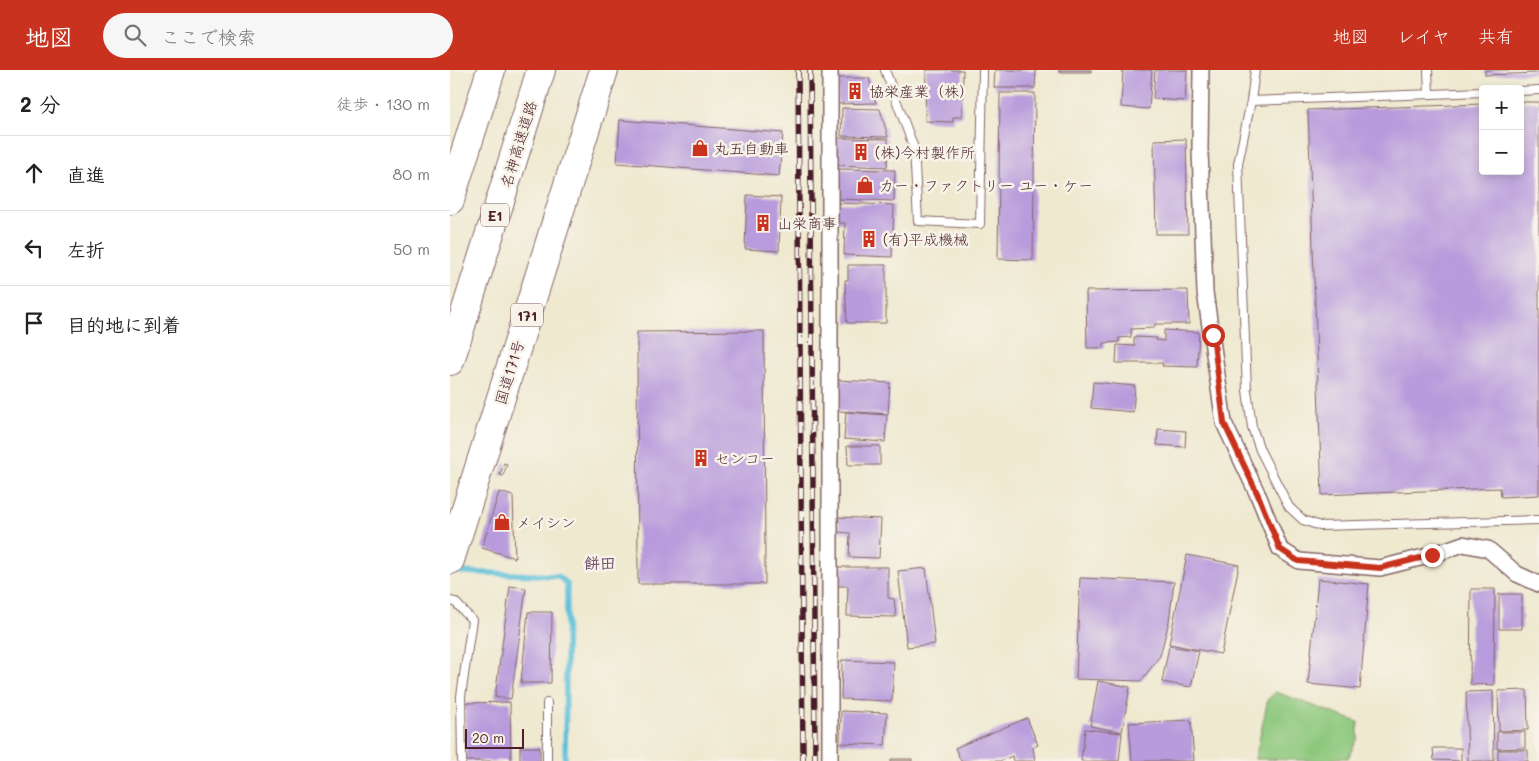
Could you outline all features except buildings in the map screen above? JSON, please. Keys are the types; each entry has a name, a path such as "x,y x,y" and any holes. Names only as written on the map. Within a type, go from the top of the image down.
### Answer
{"highway":[{"path":"450,200 491,70"},
{"name":"名神高速道路","path":"450,361 541,70"},
{"name":"国道171号","path":"450,560 604,70"}],"street":[{"path":"830,70 830,761"},
{"path":"1201,70 1200,149 1205,292 1224,423 1258,495 1280,549 1298,561 1380,568 1432,555 1463,544 1488,550 1517,574 1539,584"}],"lane":[{"path":"885,70 914,148 918,221 980,224 983,70"},
{"path":"1255,70 1252,101 1238,164 1247,390 1252,427 1260,450 1290,507 1303,520 1320,526 1539,520"},
{"path":"1428,70 1429,94"},
{"path":"1524,90 1539,90"},
{"path":"1252,101 1479,92"},
{"path":"450,601 455,602 472,620 461,696 462,761"},
{"path":"547,703 547,761"}],"green space":[{"path":"1276,692 1358,722 1358,738 1348,758 1334,758 1333,761 1255,759 1268,699"}],"waterway":[{"path":"461,572 558,576 567,584 565,761"}],"railway":[{"path":"798,70 803,761"},
{"path":"810,70 815,761"}],"place":[{"name":"協栄産業（株）","path":"855,91"},
{"name":"丸五自動車","path":"700,148"},
{"name":"(株)今村製作所","path":"861,152"},
{"name":"カー・ファクトリー ユー・ケー","path":"865,185"},
{"name":"山栄商事","path":"763,223"},
{"name":"(有)平成機械","path":"869,239"},
{"name":"センコー","path":"701,458"},
{"name":"メイシン","path":"502,522"}],"district":[{"name":"餅田","path":"600,562"}],"route":[{"path":"1213,335 1224,423 1258,495 1280,549 1298,561 1380,568 1432,555"}]}
